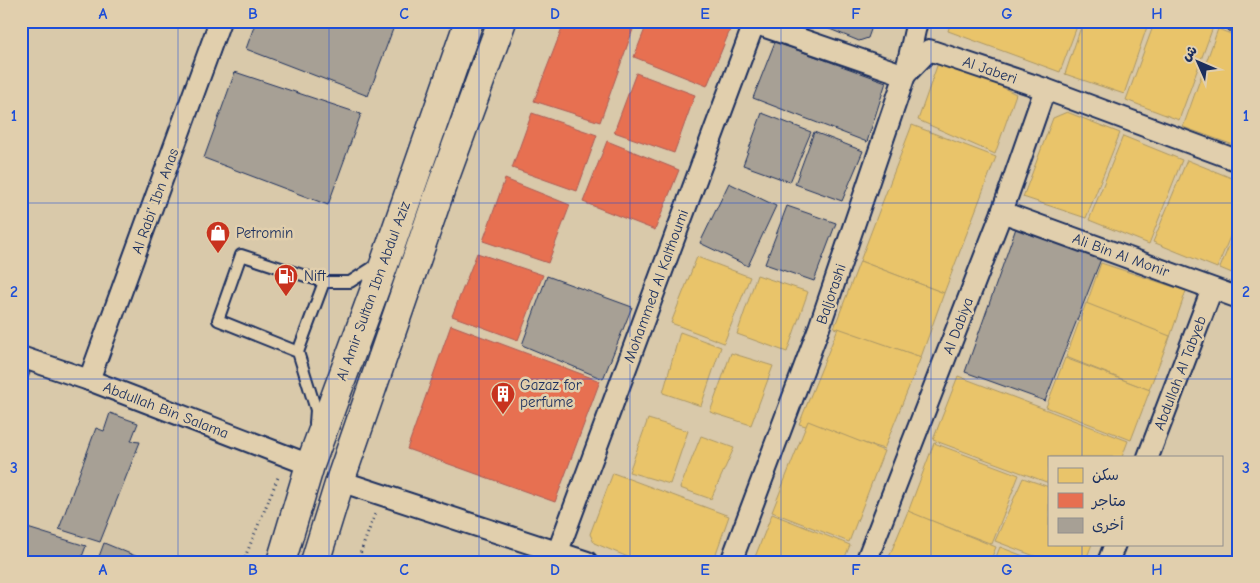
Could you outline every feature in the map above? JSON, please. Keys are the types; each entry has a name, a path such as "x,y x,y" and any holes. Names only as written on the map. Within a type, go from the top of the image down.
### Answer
{"street":[{"name":"Al Rabi' Ibn Anas","path":"89,380 220,21"},
{"name":"Al Amir Sultan Ibn Abdul Aziz","path":"281,562 298,460 386,259 469,21"},
{"name":"Al Amir Sultan Ibn Abdul Aziz","path":"314,562 441,188 502,21"},
{"name":"Baljorashi","path":"731,562 819,328 905,75 917,21"},
{"path":"1235,21 1239,23"},
{"path":"752,22 905,75"},
{"name":"Mohammed Al Kalthoumi","path":"558,551 752,22"},
{"name":"Al Jaberi","path":"905,75 929,50 1046,89 1239,161"},
{"name":"Al Dabiya","path":"866,562 1002,212 1046,89"},
{"name":"Ali Bin Al Monir","path":"1002,212 1239,298"},
{"name":"Abdullah Al Tabyeb","path":"1148,456 1212,289"},
{"name":"Abdullah Bin Salama","path":"21,357 89,380 298,460"},
{"path":"340,481 587,562"},
{"path":"1108,562 1114,546"}],"lane":[{"path":"298,352 218,320 241,255 324,282 350,282 386,259"},
{"path":"298,460 316,410 298,352 324,282"}],"path":[{"path":"243,562 298,460"},
{"path":"357,562 382,494"}],"building: سكن":[{"path":"951,21 1079,21 1060,72 948,31"},
{"path":"1083,21 1149,21 1124,94 1065,74"},
{"path":"1155,21 1197,21 1213,27 1179,120 1126,100"},
{"path":"1218,29 1239,37 1239,147 1183,127"},
{"path":"938,63 977,75 1016,94 995,154 918,120"},
{"path":"1067,112 1120,133 1086,218 1023,197 1053,118"},
{"path":"912,125 996,157 944,293 860,261"},
{"path":"1123,136 1182,160 1149,244 1089,220"},
{"path":"1187,160 1239,181 1239,215 1217,268 1153,242"},
{"path":"1239,221 1239,276 1220,268"},
{"path":"697,257 750,277 724,343 671,323"},
{"path":"860,261 944,293 921,357 834,328"},
{"path":"1101,263 1186,291 1168,343 1083,314"},
{"path":"757,275 808,292 787,352 737,334"},
{"path":"1086,303 1170,336 1149,390 1066,357"},
{"path":"838,328 921,357 884,449 799,424"},
{"path":"680,332 721,347 701,406 663,393"},
{"path":"731,353 773,366 751,425 710,412"},
{"path":"1065,358 1150,390 1131,440 1046,407"},
{"path":"958,376 1128,441 1122,456 1048,456 1048,483 933,440"},
{"path":"648,419 688,431 670,484 629,472"},
{"path":"808,421 884,451 849,542 772,512"},
{"path":"701,436 734,448 711,499 680,488"},
{"path":"934,443 1019,475 992,544 908,512"},
{"path":"613,473 729,516 713,562 640,562 594,543 590,534"},
{"path":"1023,478 1048,487 1048,546 1091,546 1085,562 1050,562 995,541"},
{"path":"908,511 996,547 990,562 887,562"},
{"path":"772,514 850,545 843,562 753,562"},
{"path":"1000,547 1039,562 994,562"}],"building: متاجر":[{"path":"565,21 636,21 600,122 534,101"},
{"path":"648,21 708,21 730,30 707,86 634,57"},
{"path":"636,73 695,95 674,153 614,132"},
{"path":"532,113 597,135 577,191 512,168"},
{"path":"607,141 679,170 655,230 583,202"},
{"path":"505,179 570,205 548,263 483,241"},
{"path":"477,253 543,275 518,340 452,316"},
{"name":"Gazaz for perfume","path":"451,325 600,381 555,502 407,449"}],"building: أخرى":[{"path":"256,21 396,21 368,96 246,49"},
{"path":"810,21 874,21 868,38 859,41"},
{"path":"775,42 886,82 867,142 753,98"},
{"path":"235,72 361,114 328,205 204,158"},
{"path":"762,113 811,132 790,182 743,165"},
{"path":"814,132 863,151 842,201 795,184"},
{"path":"729,183 776,206 748,266 700,243"},
{"path":"787,206 836,223 814,281 765,264"},
{"path":"1016,228 1101,259 1045,401 965,372"},
{"path":"547,276 632,307 603,379 522,345"},
{"path":"21,370 30,373 21,395"},
{"path":"110,413 138,423 131,441 140,442 100,542 59,529 96,428 104,431"},
{"path":"21,526 86,546 80,562 21,562"},
{"path":"104,543 150,562 97,562"}],"place":[{"name":"Petromin","path":"218,254"},
{"name":"Nift","path":"286,297"},
{"name":"Gazaz for perfume","path":"503,415"}]}
